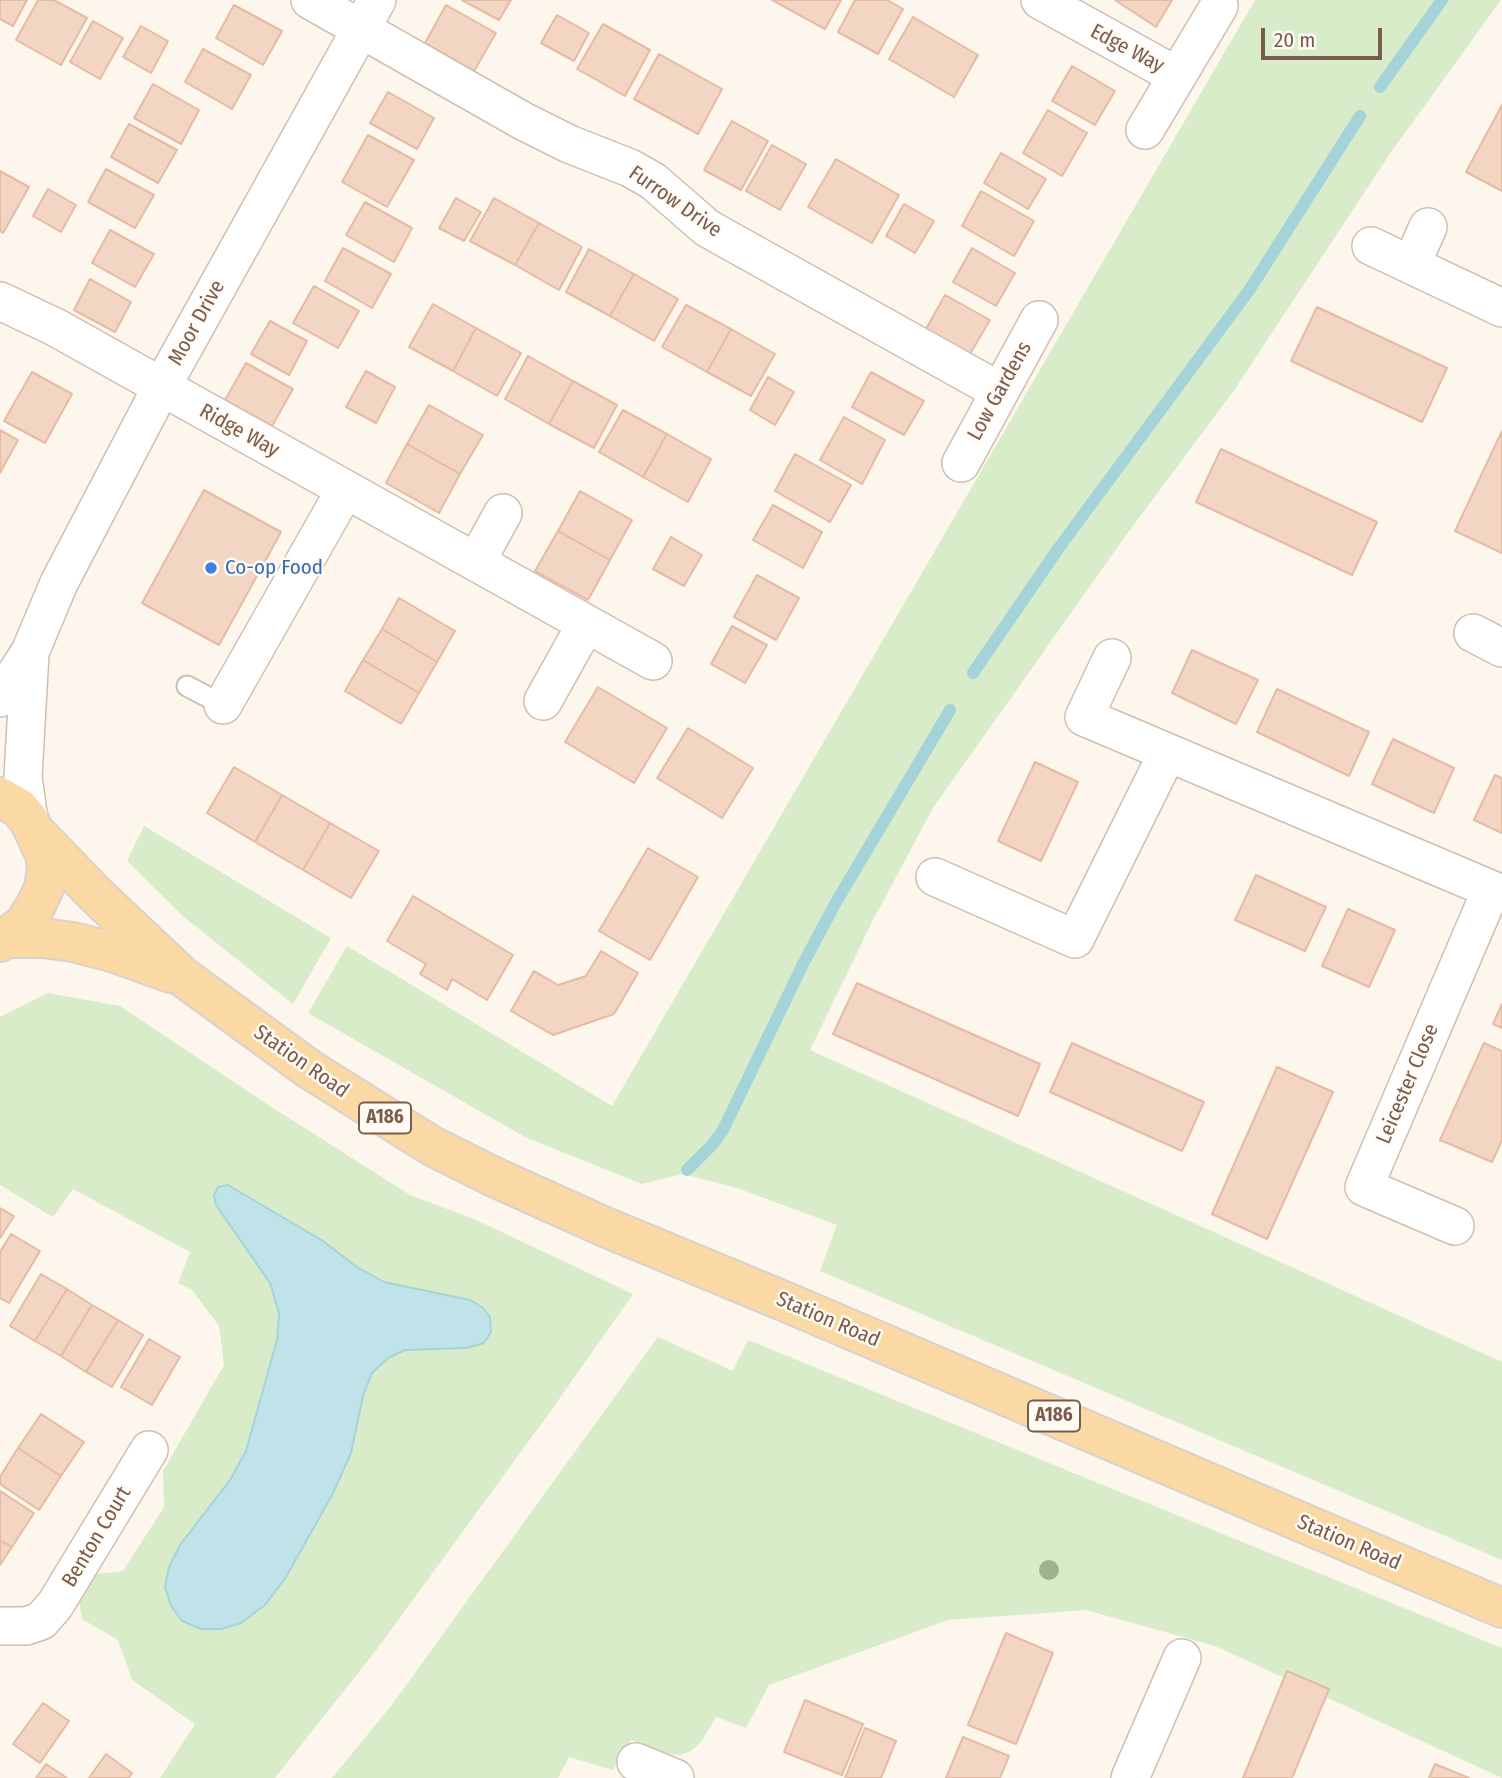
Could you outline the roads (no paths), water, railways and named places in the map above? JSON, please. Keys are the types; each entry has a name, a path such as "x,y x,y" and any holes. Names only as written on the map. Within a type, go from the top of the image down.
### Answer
{"main road":[{"path":"4,940 24,924 44,888 47,870 46,854 23,817"},
{"name":"Station Road","path":"23,817 95,894 183,977 309,1069 432,1146 615,1231 1502,1608"},
{"name":"Station Road","path":"4,940 44,938 73,942 112,952 183,977"}],"street":[{"name":"Furrow Drive","path":"310,0 369,14 523,121 569,144 630,168 653,181 707,228 999,391"},
{"name":"Edge Way","path":"1040,0 1177,76"},
{"path":"1145,130 1219,6"},
{"name":"Moor Drive","path":"0,698 30,652 59,583 161,388 369,14"},
{"path":"1411,265 1428,227"},
{"path":"1371,246 1502,308"},
{"name":"Ridge Way","path":"0,302 55,327 653,661"},
{"name":"Low Gardens","path":"961,463 1039,320"},
{"path":"223,705 345,490"},
{"path":"476,562 503,513"},
{"path":"543,701 586,624"},
{"name":"Moor Drive","path":"23,817 30,652"},
{"name":"Leicester Close","path":"1112,658 1084,717 1497,892 1364,1187 1455,1226"},
{"path":"935,877 1075,939 1167,754"},
{"name":"Benton Court","path":"0,1626 26,1626 41,1621 55,1605 149,1450"},
{"path":"1130,1778 1182,1658"},
{"path":"636,1762 675,1778"}],"lane":[{"path":"187,686 223,705"}],"water":[{"path":"228,1185 323,1241 357,1267 384,1282 470,1300 483,1308 490,1317 491,1332 484,1343 466,1348 405,1350 388,1358 372,1373 363,1396 351,1453 332,1495 286,1577 265,1605 241,1623 221,1629 201,1629 182,1621 171,1606 165,1587 169,1567 180,1545 230,1480 246,1451 277,1340 279,1313 270,1283 216,1205 214,1196 218,1187"}],"waterway":[{"path":"1380,87 1442,0"},
{"path":"973,673 1058,549 1250,289 1360,116"},
{"path":"687,1170 723,1130 835,904 950,710"}],"place":[{"name":"Co-op Food","path":"211,568"}]}
